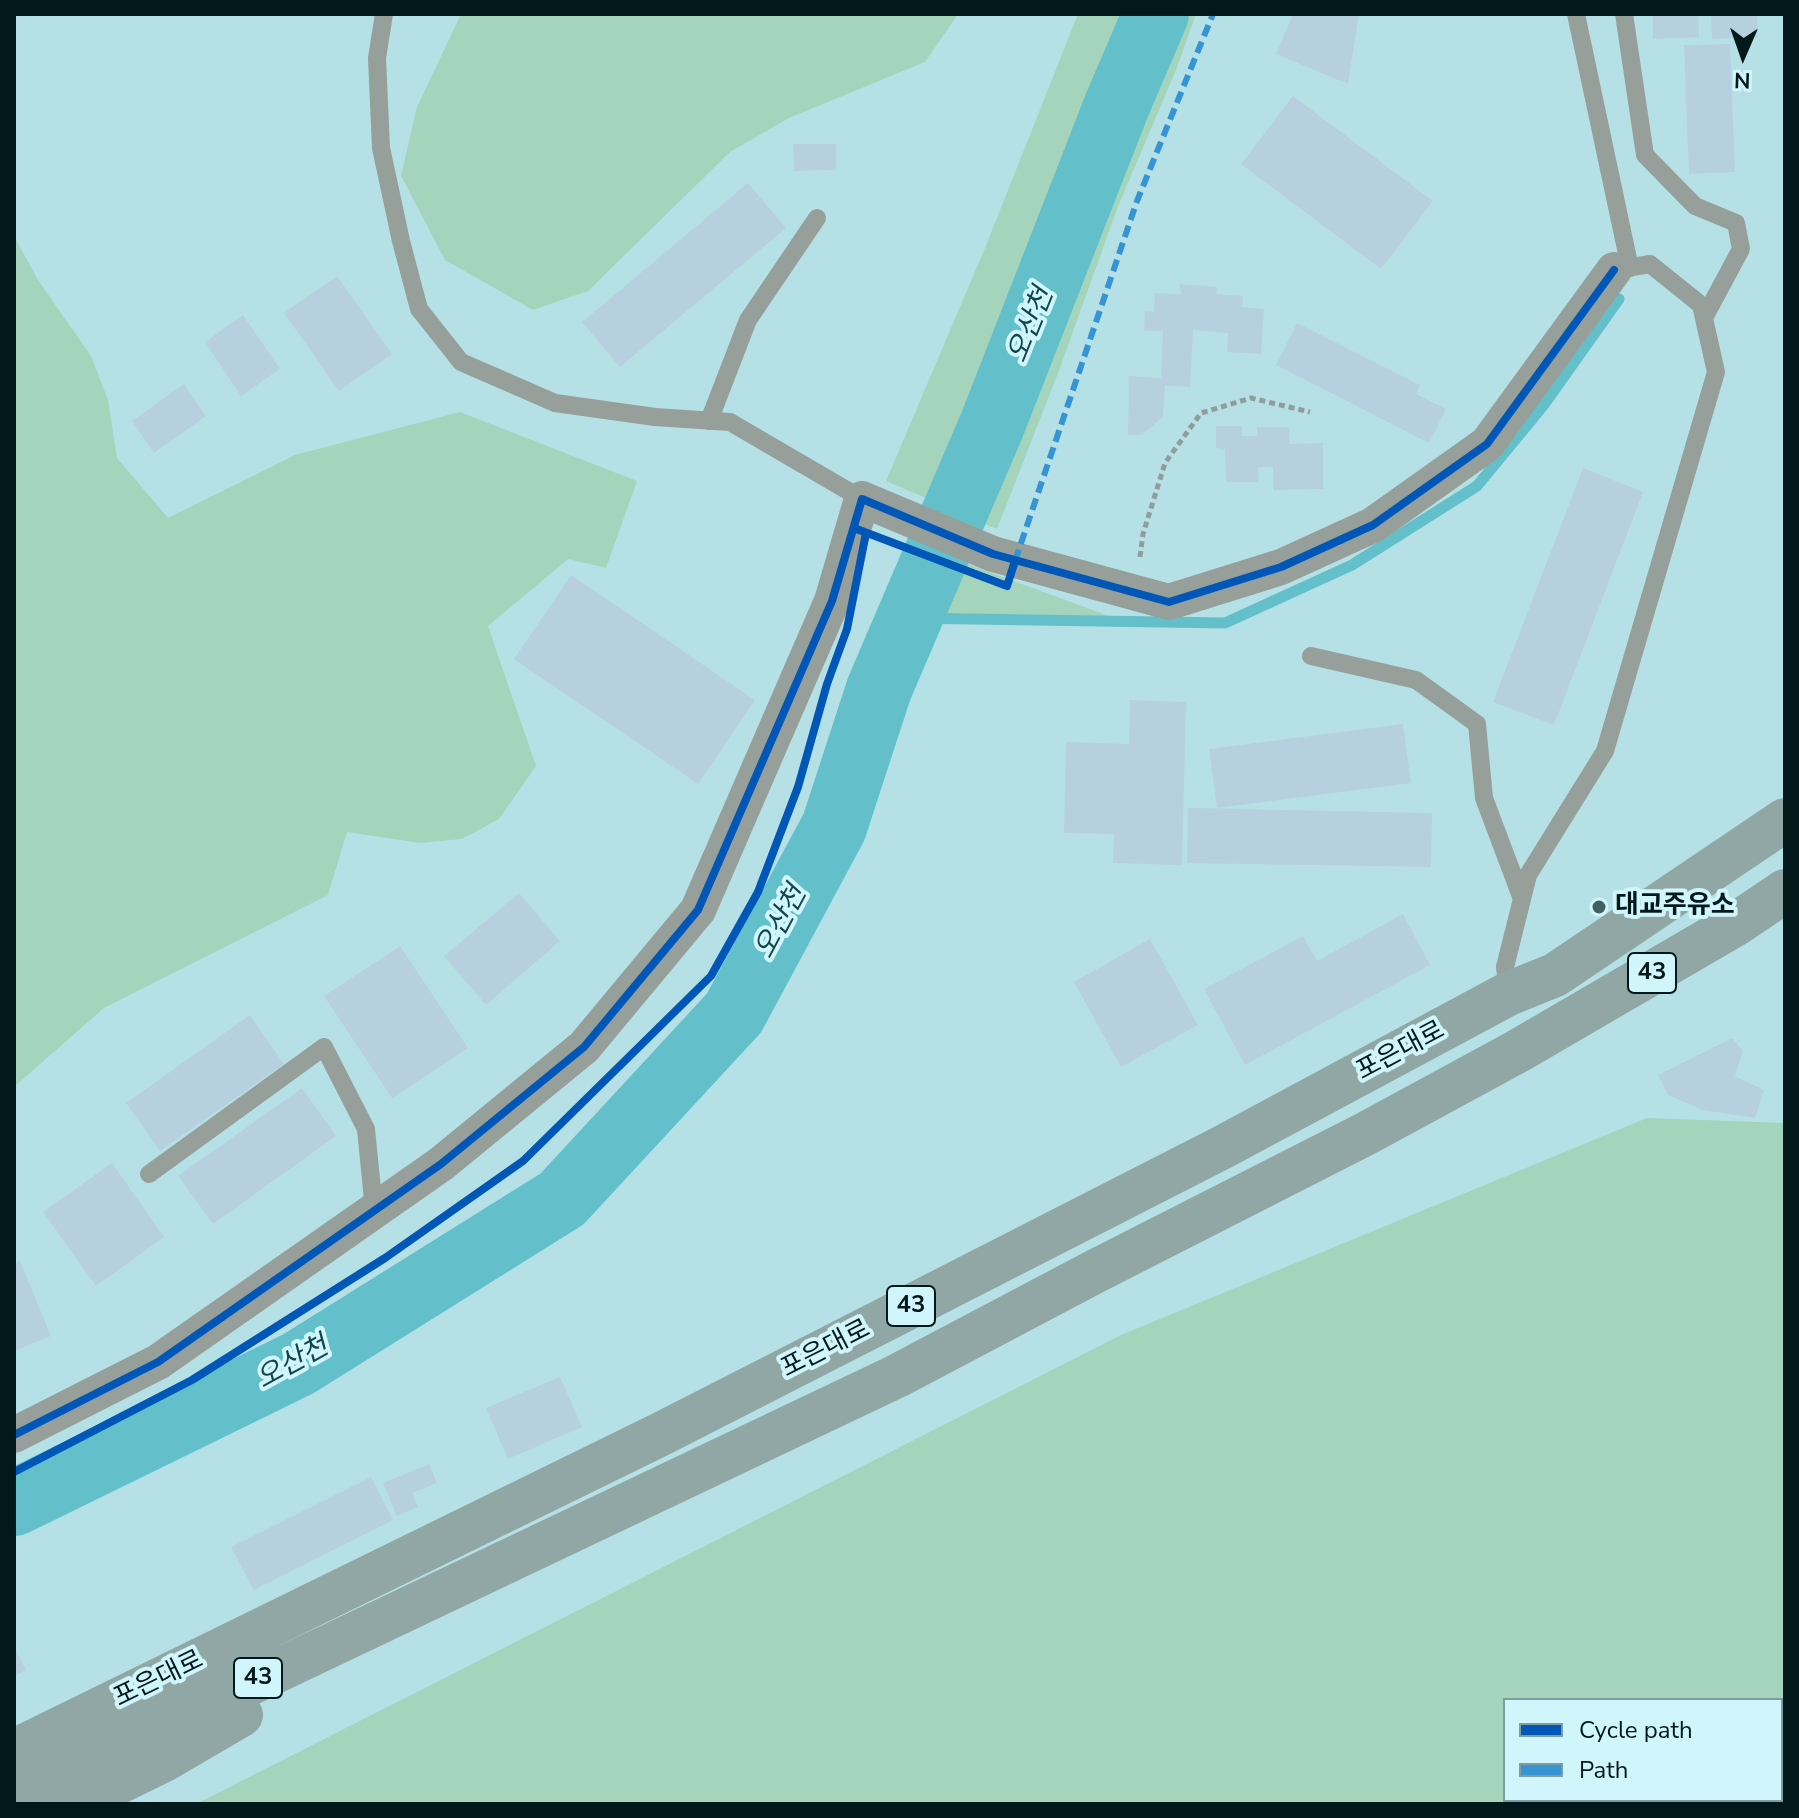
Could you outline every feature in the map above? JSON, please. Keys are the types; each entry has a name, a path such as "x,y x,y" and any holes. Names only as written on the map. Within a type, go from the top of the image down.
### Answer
{"highway":[{"name":"포은대로","path":"14,1751 661,1434 1223,1147 1508,994 1555,975 1785,820"},
{"name":"포은대로","path":"14,1796 897,1376 1367,1133 1532,1043 1736,924 1785,891"},
{"path":"74,1804 164,1760 502,1562"}],"street":[{"path":"14,1435 158,1362 441,1164 584,1047 698,910 832,601 863,500 993,554 1169,602 1281,567 1373,525 1487,444 1622,269"}],"lane":[{"path":"384,14 377,58 381,148 419,309 461,362 555,403 655,417 730,422 863,500"},
{"path":"1508,994 1505,967 1528,875 1605,751 1716,372 1701,305 1650,264 1622,269 1576,14"},
{"path":"1624,14 1645,155 1695,206 1736,223 1741,249 1704,318"},
{"path":"709,421 748,320 817,218"},
{"path":"1311,656 1416,680 1477,724 1484,798 1522,899"},
{"path":"149,1174 324,1047 366,1129 374,1210"}],"path":[{"path":"1136,594 1143,534 1165,463 1201,413 1251,398 1310,412"}],"green space":[{"path":"461,14 958,14 925,62 789,118 730,152 588,291 533,310 445,260 401,176 417,107"},
{"path":"1078,14 1146,14 945,506 886,481 985,248"},
{"path":"1163,14 1196,14 1176,70 1117,209 1060,368 997,529 967,517 1123,106"},
{"path":"14,236 38,280 91,356 108,400 117,458 168,518 295,455 460,412 637,481 606,568 568,559 488,626 536,766 499,819 462,839 420,843 347,832 328,895 104,1008 14,1087"},
{"path":"943,555 1109,616 917,613"},
{"path":"1647,1118 1785,1123 1785,1804 196,1804 1121,1335"}],"building":[{"path":"1293,14 1359,14 1348,84 1276,54"},
{"path":"1653,14 1698,14 1699,37 1653,39"},
{"path":"1711,14 1757,14 1758,37 1712,39"},
{"path":"1730,44 1735,172 1689,174 1684,45"},
{"path":"1293,96 1433,201 1381,269 1241,164"},
{"path":"793,144 836,144 836,170 794,171"},
{"path":"748,183 786,228 620,367 582,322"},
{"path":"337,276 392,354 339,391 284,313"},
{"path":"1179,284 1217,287 1216,294 1243,296 1242,307 1264,309 1261,354 1227,352 1228,333 1193,330 1190,387 1165,386 1163,417 1142,435 1128,435 1129,376 1161,378 1163,331 1144,331 1145,311 1154,312 1155,293 1182,294"},
{"path":"243,315 280,369 241,396 205,342"},
{"path":"1297,323 1420,385 1416,394 1446,409 1429,443 1276,365"},
{"path":"184,384 206,416 154,453 132,421"},
{"path":"1216,426 1242,426 1242,436 1257,436 1257,427 1289,427 1289,444 1323,443 1323,489 1273,490 1273,467 1258,467 1258,482 1226,482 1225,449 1216,448"},
{"path":"1583,468 1643,492 1554,725 1493,702"},
{"path":"571,575 755,700 698,784 514,659"},
{"path":"1130,700 1186,702 1182,865 1113,863 1114,834 1064,833 1066,742 1129,744"},
{"path":"1403,724 1411,783 1217,808 1209,749"},
{"path":"1188,808 1432,813 1431,867 1187,863"},
{"path":"519,893 560,941 486,1005 444,956"},
{"path":"1403,914 1430,965 1245,1065 1204,989 1303,936 1317,961"},
{"path":"1150,939 1198,1025 1121,1067 1074,982"},
{"path":"400,946 468,1048 392,1098 324,996"},
{"path":"250,1015 284,1064 160,1151 126,1103"},
{"path":"1732,1038 1743,1051 1735,1076 1764,1090 1755,1118 1703,1110 1668,1095 1658,1075"},
{"path":"302,1088 336,1136 213,1224 178,1176"},
{"path":"112,1163 164,1237 96,1286 43,1212"},
{"path":"20,1261 51,1336 14,1351 14,1263"},
{"path":"560,1377 582,1427 508,1459 486,1408"},
{"path":"429,1464 437,1483 412,1493 418,1507 397,1516 383,1483"},
{"path":"371,1477 393,1520 254,1590 231,1547"},
{"path":"14,1647 26,1670 14,1677"}],"waterway":[{"name":"오산천","path":"14,1503 298,1364 562,1199 734,1013 834,827 879,689 992,425 1117,105 1156,14"},
{"path":"909,618 1225,623 1352,565 1477,486 1543,406 1619,299"}],"marked path":[{"path":"1015,561 1137,201 1213,14"}],"cycle path":[{"path":"14,1435 158,1362 441,1164 584,1047 698,910 832,601 862,499 993,554 1169,602 1281,567 1373,525 1487,444 1614,270"},
{"path":"854,528 1007,586 1015,561"},
{"path":"14,1472 192,1380 385,1258 523,1161 711,976 758,892 798,787 827,684 847,629 866,533"}],"place":[{"name":"대교주유소","path":"1599,907"}]}
